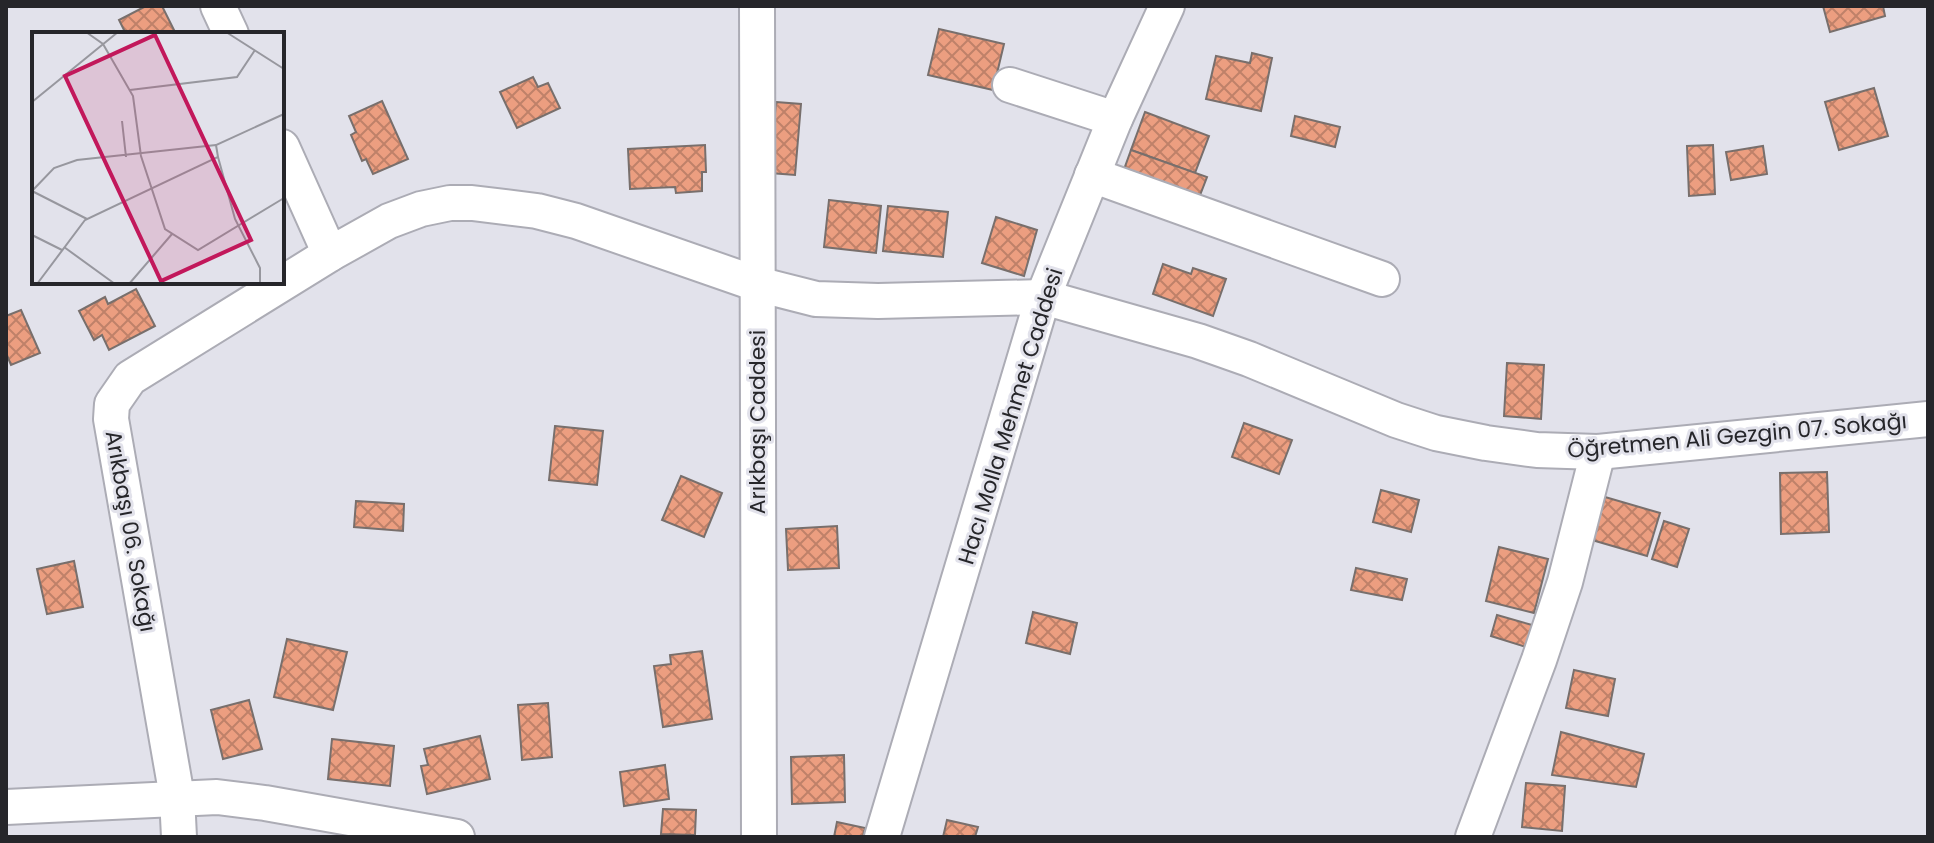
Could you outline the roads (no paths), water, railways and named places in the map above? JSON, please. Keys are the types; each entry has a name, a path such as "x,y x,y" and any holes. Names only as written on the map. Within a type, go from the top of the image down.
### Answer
{"street":[{"path":"218,6 230,32"},
{"name":"Arıkbaşı Caddesi","path":"757,6 759,837"},
{"name":"Hacı Molla Mehmet Caddesi","path":"882,837 1043,297 1115,119 1167,6"},
{"path":"1010,85 1115,119"},
{"path":"284,151 330,254"},
{"path":"1092,175 1382,279"},
{"name":"Arıkbaşı 06. Sokağı","path":"284,283 389,221 421,209 450,203 472,203 537,211 576,221 757,284"},
{"name":"Arıkbaşı 06. Sokağı","path":"179,837 177,797 111,419 112,404 130,378 282,284"},
{"name":"Öğretmen Ali Gezgin 07. Sokağı","path":"757,284 816,299 878,301 1043,297 1143,324 1249,359 1350,402 1436,433 1537,450 1598,452 1928,419"},
{"path":"1473,837 1561,595 1598,452"},
{"path":"6,807 217,797 457,837"}]}
